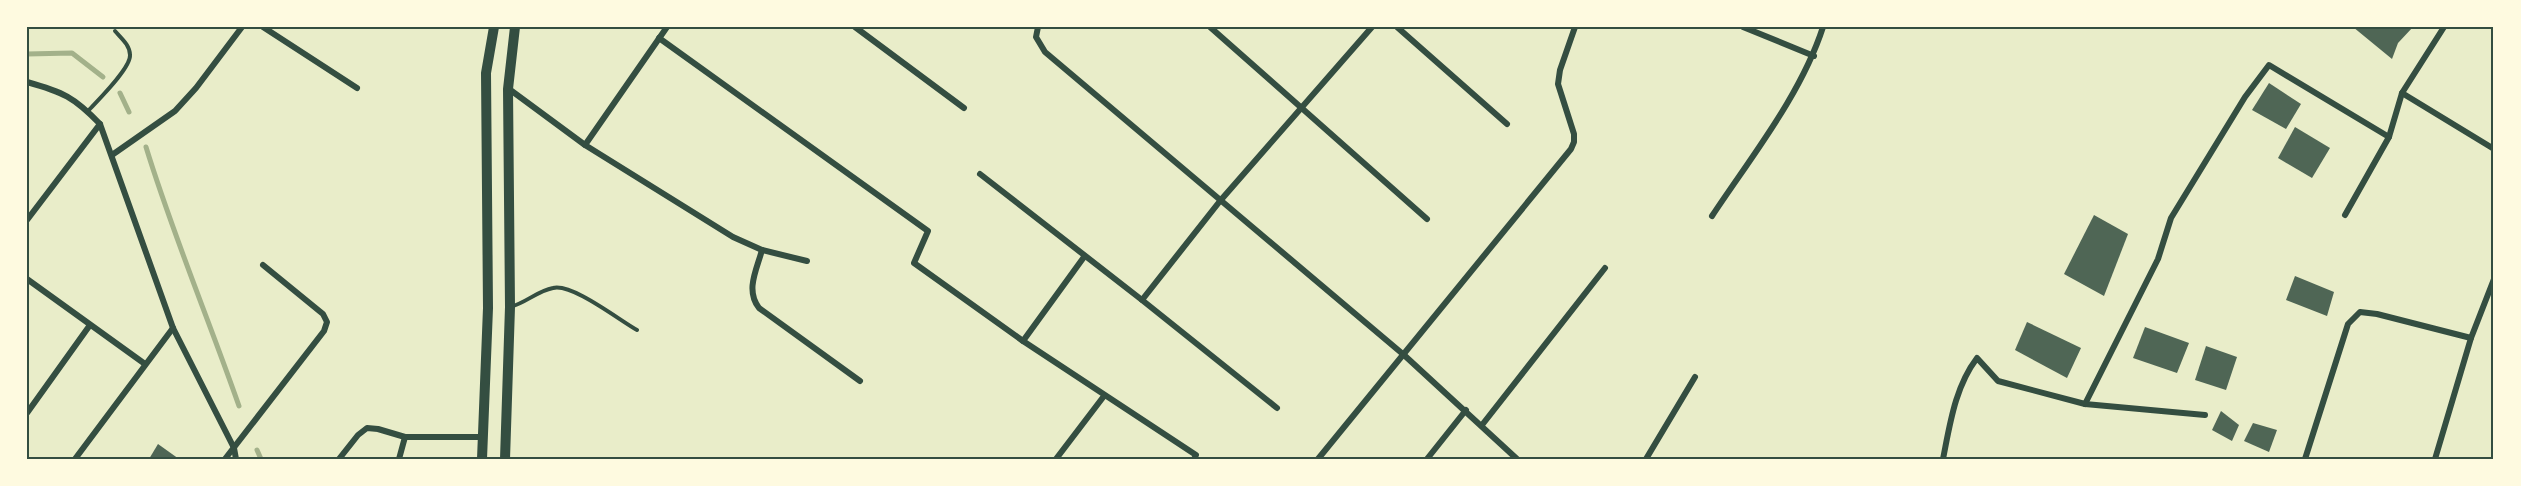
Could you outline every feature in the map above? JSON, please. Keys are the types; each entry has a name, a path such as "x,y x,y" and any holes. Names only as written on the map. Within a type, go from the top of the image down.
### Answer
{"main road":[{"path":"482,459 488,308 486,73 494,27"},
{"path":"506,459 510,307 508,89 516,27"}],"street":[{"path":"112,155 175,111 196,88 242,27"},
{"path":"264,27 357,88"},
{"path":"585,145 667,27"},
{"path":"855,27 964,108"},
{"path":"1038,27 1036,37 1045,52 1404,355 1517,459"},
{"path":"1210,27 1427,219"},
{"path":"1142,300 1220,201 1304,108 1372,27"},
{"path":"1397,27 1507,124"},
{"path":"1318,459 1571,150 1574,134 1558,84 1560,70 1575,27"},
{"path":"1743,27 1814,56"},
{"path":"1712,216 1800,82 1814,56 1823,27"},
{"path":"2345,215 2389,137 2402,93 2444,27"},
{"path":"659,38 928,231 914,263 1023,341 1197,458"},
{"path":"2085,404 2158,259 2170,218 2245,97 2269,65 2389,137"},
{"path":"27,82 57,90 78,101 100,124 173,328 234,448 237,459"},
{"path":"508,89 585,145 705,222 762,250 807,261"},
{"path":"2402,93 2494,149"},
{"path":"27,220 100,124"},
{"path":"980,174 1277,408"},
{"path":"762,250 752,285 753,300 759,308 860,381"},
{"path":"1023,341 1084,257"},
{"path":"225,459 324,331 327,322 323,314 264,265"},
{"path":"1482,425 1605,268"},
{"path":"27,279 145,364"},
{"path":"2435,459 2471,338 2494,279"},
{"path":"2305,459 2348,324 2360,312 2377,314 2471,338"},
{"path":"27,413 90,325"},
{"path":"75,459 173,328"},
{"path":"1943,459 1956,400 1966,372 1977,358 1998,381 2085,404 2205,415"},
{"path":"1646,459 1695,377"},
{"path":"1056,459 1104,396"},
{"path":"1427,459 1466,410"},
{"path":"339,459 358,435 367,428 405,437 483,437"},
{"path":"399,459 405,437"}],"lane":[{"path":"88,111 127,67 131,56 128,46 115,31"},
{"path":"510,307 524,303 542,291 557,286 571,290 637,330"}],"building":[{"path":"2353,27 2413,27 2398,43 2392,59"},
{"path":"2269,83 2301,104 2286,129 2252,110"},
{"path":"2295,127 2330,148 2312,178 2278,158"},
{"path":"2094,215 2128,234 2104,296 2064,274"},
{"path":"2295,276 2334,292 2327,316 2286,300"},
{"path":"2027,322 2081,348 2067,378 2015,350"},
{"path":"2145,327 2189,343 2177,373 2133,358"},
{"path":"2206,346 2237,357 2226,390 2195,380"},
{"path":"2221,411 2239,425 2232,441 2212,430"},
{"path":"2253,423 2277,430 2269,452 2244,441"},
{"path":"158,444 179,459 149,459"}],"waterway":[{"path":"27,54 72,53 103,77"},
{"path":"120,93 129,112"},
{"path":"146,147 239,406"},
{"path":"257,450 261,459"}]}
